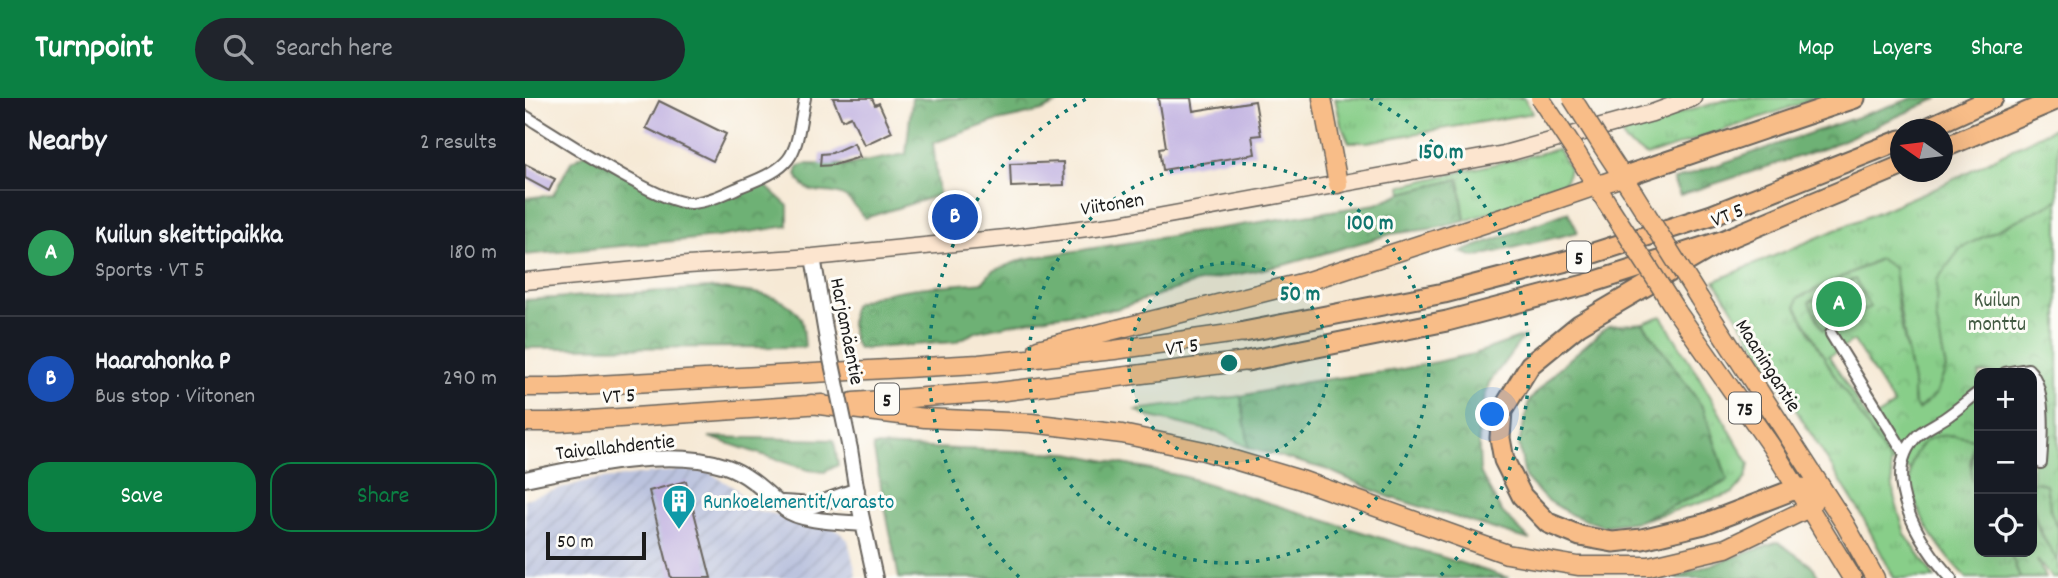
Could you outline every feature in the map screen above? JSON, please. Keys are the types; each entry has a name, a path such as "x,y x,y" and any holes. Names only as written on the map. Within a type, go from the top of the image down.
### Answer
{"highway":[{"path":"1622,177 1855,98"},
{"path":"1947,119 1993,98"},
{"path":"1953,144 2058,99"},
{"name":"VT 5","path":"1244,332 1444,293 1578,258 1712,215 1890,144"},
{"name":"VT 5","path":"1247,360 1459,318 1584,285 1722,241 1890,171"},
{"path":"1722,241 1579,325 1530,365 1502,411 1500,438 1504,460 1522,496 1548,523 1580,536 1613,542 1641,539 1704,524 1798,488 1821,489"}],"main road":[{"path":"1322,98 1338,184"},
{"name":"75","path":"1541,98 1596,185"},
{"name":"75","path":"1572,98 1622,177"},
{"name":"Viitonen","path":"525,281 688,265 813,257 1119,224 1504,154 1652,113 1693,98"},
{"path":"979,364 1305,282 1622,177"},
{"name":"Maaningantie","path":"1622,177 1845,524 1875,578"},
{"name":"Maaningantie","path":"1596,185 1677,312 1771,446 1852,578"},
{"name":"VT 5","path":"525,387 979,364 1114,350 1244,332"},
{"name":"VT 5","path":"525,422 561,422 998,392 1247,360"},
{"path":"811,404 925,418 1031,424 1122,435 1204,451 1301,480 1507,554 1578,566 1649,566 1725,548 1809,508 1821,489"}],"street":[{"path":"525,116 660,195 671,200 692,203 716,197 759,180 788,161 799,140 805,98"},
{"name":"Harjamäentie","path":"813,257 875,578"},
{"path":"1831,334 1905,454"},
{"path":"2037,384 2041,395 2041,463"},
{"path":"1951,578 1938,565 1913,525 1903,495 1902,473 1905,454 1917,436 1974,396"},
{"name":"Taivallahdentie","path":"525,479 599,464 669,459 699,460 727,466 782,503 785,509 803,517 863,523"},
{"path":"782,503 815,505 857,490"}],"shaded area":[{"path":"680,470 709,472 736,489 752,509 834,528 848,540 857,578 525,578 525,499 587,481"}],"green space":[{"path":"912,98 1067,98 1042,111 993,122 933,143 939,195 865,218 845,197 813,190 801,183 796,175 798,168 805,164 847,165 906,154"},
{"path":"1335,98 1524,98 1533,113 1367,142 1349,142 1341,124"},
{"path":"1732,98 1818,98 1647,156 1625,142 1620,131"},
{"path":"1913,98 1939,98 1825,148 1680,195 1673,180"},
{"path":"2058,126 2058,200 1961,248 1941,344 1946,368 1936,394 1917,410 1894,268 1879,259 1798,298 1796,307 1832,371 1890,462 1894,496 1905,534 1935,578 1894,578 1860,512 1715,281 1953,182 1953,179"},
{"path":"1558,149 1569,168 1567,178 1560,188 1465,221 1459,179 1402,193 1401,186"},
{"path":"586,153 680,202 759,180 788,206 788,226 717,237 525,255 525,198 553,195 571,162"},
{"path":"1459,179 1465,221 1391,234 1284,265 1195,283 1116,309 1052,316 978,331 955,342 858,349 853,338 853,305 882,294 983,282 992,271 1024,259 1376,204 1402,193"},
{"name":"Kuilun monttu","path":"2058,200 2058,528 2051,512 2046,484 2037,483 2037,368 1974,368 1974,439 1951,436 1933,438 1919,448 1910,470 1890,462 1832,371 1796,306 1798,298 1880,259 1894,268 1898,309 1913,382 1913,401 1918,410 1936,394 1946,369 1936,317 1937,280 1961,248","holes":["1854,341 1894,405 1869,421 1829,356"]},
{"path":"1568,212 1578,232 1475,257 1461,252"},
{"path":"1855,279 1870,307 1823,330 1809,302"},
{"path":"711,288 761,294 785,302 801,319 805,347 525,348 525,300"},
{"path":"1661,316 1749,464 1746,478 1733,493 1639,521 1728,481 1703,408 1643,323"},
{"path":"1643,323 1703,408 1728,481 1639,521 1603,526 1572,515 1544,498 1525,477 1519,444 1529,401 1559,368 1608,326"},
{"path":"1524,336 1489,383 1478,422 1480,472 1501,511 1530,540 1389,497 1328,470 1249,448 1241,396 1306,382 1398,370 1474,354"},
{"path":"1241,396 1249,448 1220,433 1147,416 1136,410"},
{"path":"1941,434 1974,439 1970,463 1974,478 1974,557 2012,557 2020,578 1967,578 1933,537 1923,519 1915,501 1911,466 1918,449 1925,441 1931,436"},
{"path":"709,437 834,440 838,465 825,472 808,470"},
{"name":"Kuilun monttu","path":"1974,439 1974,484 1971,476"},
{"path":"873,446 1069,453 1186,477 1509,578 899,578"},
{"path":"2037,481 2046,484 2051,512 2058,528 2058,562 2037,524"},
{"path":"2037,523 2058,562 2058,578 2052,578 2037,560 2045,578 2020,578 2012,557 2037,557"},
{"path":"1778,542 1813,567 1819,578 1672,578"}],"building":[{"path":"833,98 872,98 875,105 879,103 892,132 864,145 851,116 842,120"},
{"path":"1158,98 1191,98 1193,111 1255,101 1261,135 1252,136 1255,154 1163,170 1160,148 1166,147"},
{"path":"659,101 726,134 713,161 646,128"},
{"path":"854,143 860,157 820,166 821,154 832,153"},
{"path":"1063,162 1064,185 1011,187 1010,164"},
{"path":"525,164 555,179 549,191 525,178"},
{"name":"Runkoelementit/varasto","path":"686,481 711,578 671,578 649,491"}],"place":[{"name":"Haarahonka P","path":"955,217"},
{"name":"Kuilun skeittipaikka","path":"1839,304"},
{"name":"Runkoelementit/varasto","path":"679,531"}]}
